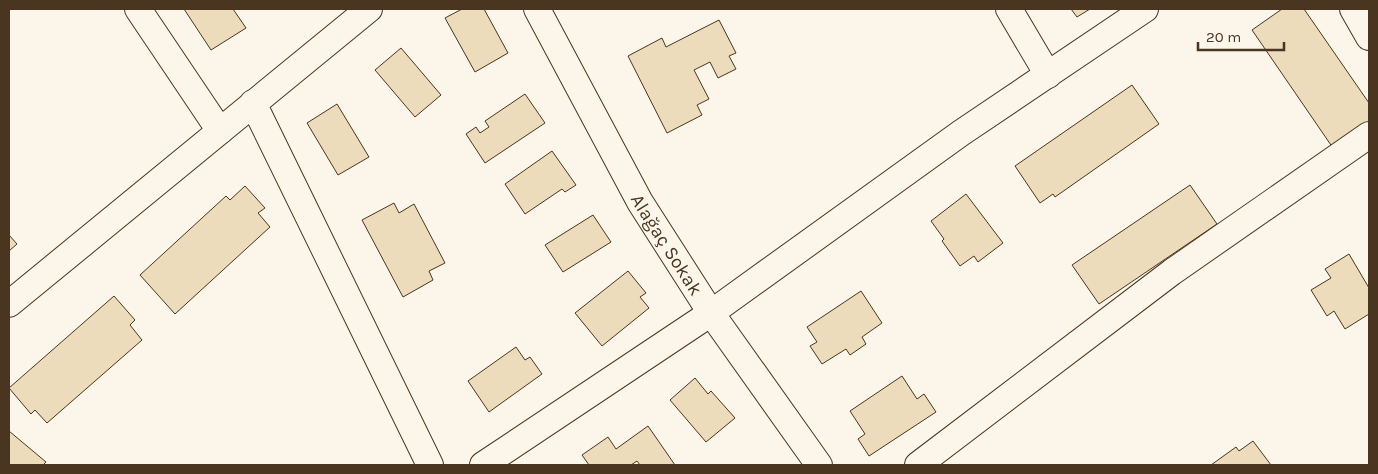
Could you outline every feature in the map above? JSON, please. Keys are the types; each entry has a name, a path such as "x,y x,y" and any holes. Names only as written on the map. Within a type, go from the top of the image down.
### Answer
{"street":[{"path":"138,9 220,130"},
{"path":"9,304 369,9"},
{"name":"Alağaç Sokak","path":"537,9 640,202 711,312 819,465"},
{"path":"1008,9 1048,75"},
{"path":"483,465 711,312 961,133 1145,9"},
{"path":"1353,9 1369,38"},
{"path":"253,103 430,465"},
{"path":"918,465 1172,272 1369,135"}],"building":[{"path":"184,9 233,9 246,28 211,50"},
{"path":"462,9 484,9 508,53 475,72 445,18"},
{"path":"1071,9 1090,9 1077,17"},
{"path":"1282,9 1304,9 1369,103 1369,123 1333,148 1252,30"},
{"path":"719,20 736,53 729,56 736,69 718,78 710,62 694,70 709,99 697,105 702,115 667,133 628,56 662,38 666,47"},
{"path":"401,48 441,95 415,117 375,70"},
{"path":"1132,85 1159,124 1055,197 1053,194 1040,203 1015,166"},
{"path":"525,94 545,123 485,163 466,134 476,127 480,133 489,127 485,121"},
{"path":"337,104 369,157 338,175 307,123"},
{"path":"552,151 576,185 565,192 562,189 525,214 505,184"},
{"path":"1190,185 1217,224 1099,304 1072,265"},
{"path":"245,186 265,208 258,213 270,227 175,314 140,275 226,196 230,200"},
{"path":"966,194 1003,243 978,262 974,256 960,266 942,241 944,239 931,221"},
{"path":"394,203 399,213 414,204 445,263 429,271 433,280 403,297 362,220"},
{"path":"593,215 611,242 563,272 545,245"},
{"path":"9,235 17,244 9,251"},
{"path":"1349,254 1369,288 1369,314 1345,329 1334,311 1327,316 1311,290 1331,278 1325,269"},
{"path":"628,271 646,293 640,297 649,308 602,346 575,313"},
{"path":"861,291 882,323 862,337 866,344 850,355 846,349 822,364 810,346 817,342 807,327"},
{"path":"114,296 135,320 130,325 142,340 47,423 35,410 31,414 9,388"},
{"path":"516,347 525,360 530,357 542,374 489,412 468,381"},
{"path":"902,376 917,399 924,394 936,412 869,456 858,439 865,434 850,411"},
{"path":"695,378 708,394 711,391 735,418 706,442 670,400"},
{"path":"648,426 675,465 640,465 637,461 631,465 589,465 582,455 608,437 616,449"},
{"path":"9,431 46,462 43,465 9,465"},
{"path":"1253,441 1271,465 1211,465 1236,447 1239,451"}]}
